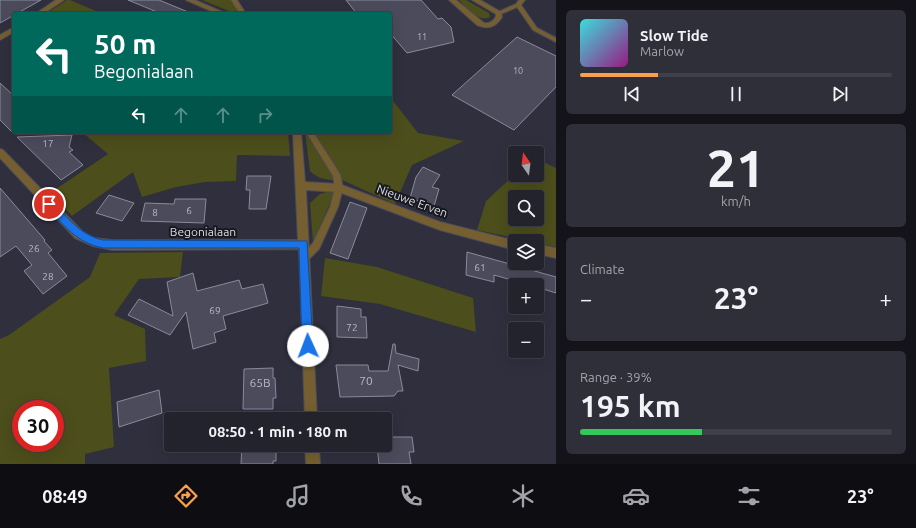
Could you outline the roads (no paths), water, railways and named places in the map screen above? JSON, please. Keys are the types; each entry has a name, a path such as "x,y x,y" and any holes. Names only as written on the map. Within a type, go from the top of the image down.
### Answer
{"street":[{"path":"41,12 61,0"},
{"path":"189,0 219,12"},
{"path":"234,0 242,12"},
{"path":"452,0 473,19 484,26 496,23 499,13 475,0"},
{"path":"0,38 12,30"},
{"path":"297,134 304,244 311,412"},
{"name":"Begonialaan","path":"0,152 79,235 93,242 103,244 304,244"},
{"name":"Nieuwe Erven","path":"301,186 339,188 440,226 508,243"},
{"path":"544,250 556,253"},
{"path":"312,452 313,464"}],"lane":[{"path":"499,13 520,3 535,29 556,40"},
{"path":"304,258 316,246 334,207 339,188 336,176 309,134"}]}
